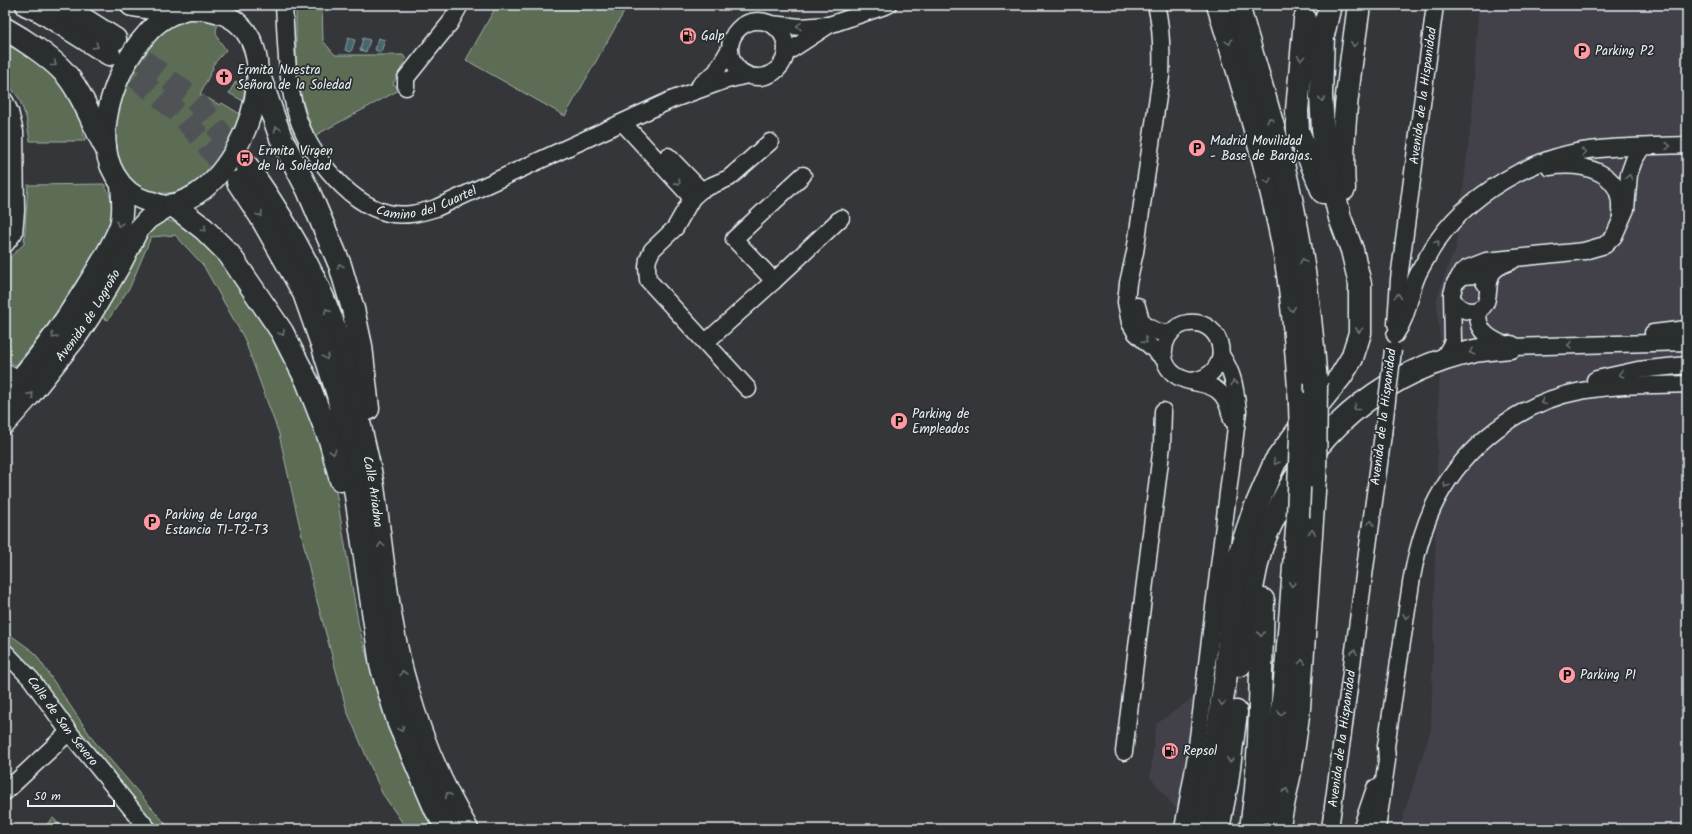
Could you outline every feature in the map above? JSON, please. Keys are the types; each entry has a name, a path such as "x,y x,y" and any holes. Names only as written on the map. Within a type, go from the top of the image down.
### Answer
{"highway":[{"path":"27,5 112,47 61,5"},
{"path":"132,5 177,12"},
{"path":"1218,5 1256,130 1279,226 1296,335 1300,403 1301,437 1298,517 1282,708 1272,782 1261,829"},
{"path":"1238,5 1277,144 1296,221 1311,323 1316,383 1316,478 1299,708 1291,767 1278,829"},
{"path":"1199,829 1215,749 1226,674 1238,558 1253,513 1275,462 1341,376 1352,358 1360,334 1360,284 1352,250 1336,203 1328,166 1323,129 1321,96 1323,35 1330,5"},
{"path":"1352,250 1342,162 1344,124 1359,5"},
{"path":"1305,19 1297,111 1298,131 1326,201 1359,304"},
{"path":"5,29 23,39 63,71 83,100 105,146"},
{"path":"258,73 281,138 308,190 324,226 340,266 353,308 361,346 372,443 372,484"},
{"name":"Calle Ariadna","path":"448,829 436,810 399,724 381,665 350,455 338,395 322,344 304,293 261,217 242,174 270,200 298,246 325,307 338,341 351,386 372,484 393,629 406,688 425,746 449,798 467,829"},
{"path":"171,206 204,229 229,254 282,332 307,381 330,440 347,504 363,614 381,665"},
{"path":"1240,665 1260,552 1277,512 1292,483 1310,455 1331,430 1356,408 1382,389 1400,379 1442,360 1476,351 1511,347"},
{"path":"1251,829 1256,789 1259,741 1262,608 1266,561 1277,512"},
{"path":"1218,829 1228,776 1240,665 1243,605 1253,513"}],"main road":[{"path":"237,5 240,24"},
{"path":"171,206 142,199 121,186 112,171 105,146 107,123 111,101 121,72 144,36 166,17 177,12 201,7 222,14 240,24"},
{"name":"Avenida de Logroño","path":"5,424 33,393 75,340 122,264 138,230 148,219 171,206 198,194 215,178 235,152 245,132 256,99 258,73 255,52 240,24"},
{"name":"Avenida de Logroño","path":"5,394 12,376 36,361 65,320 97,270 120,225 123,210 121,186"}],"street":[{"name":"Camino del Cuartel","path":"284,5 289,80 294,106 304,134 330,172 353,196 374,209 389,213 409,214 436,208 693,91 723,80 747,75"},
{"path":"406,87 406,78 450,23 460,5"},
{"path":"786,53 829,25 888,5"},
{"path":"1156,5 1162,55 1161,76 1127,296 1130,323 1136,333 1164,359"},
{"name":"Avenida de la Hispanidad","path":"1330,829 1383,434 1394,342 1399,279 1435,5"},
{"path":"770,24 779,30 783,36 786,45 786,53 780,66 767,76 758,77 747,75 735,65 729,50 735,32 742,26 751,22 760,21 770,24 801,26 829,25"},
{"name":"Camino del Cuartel","path":"693,91 716,72 729,50"},
{"path":"5,101 13,122 10,163 16,224 14,233 5,245"},
{"path":"629,120 696,194"},
{"path":"748,389 648,280 646,267 652,250 675,228 696,194 729,178 770,142"},
{"path":"1394,342 1403,324 1417,276 1433,248 1470,205 1491,188 1520,171 1557,157 1597,149 1687,145"},
{"path":"1442,360 1453,342 1452,289 1462,272 1475,264 1486,261 1584,251 1605,245 1614,236 1626,209 1629,174 1634,160 1645,147"},
{"path":"1520,171 1558,166 1579,166 1600,172 1609,178 1617,190 1620,202 1619,223"},
{"path":"774,281 734,239 803,176"},
{"path":"706,342 841,218"},
{"path":"1135,252 1136,300 1138,315 1142,324 1149,328 1158,332 1170,333"},
{"path":"1453,300 1461,308 1467,311 1479,309 1488,300 1490,278 1494,271 1505,263 1521,258"},
{"path":"1458,279 1469,274 1475,275 1481,277 1488,288"},
{"path":"1479,309 1479,325 1481,329 1488,337 1511,347 1687,342"},
{"path":"1192,381 1202,379 1213,372 1219,364 1221,355 1220,345 1216,336 1209,328 1198,324 1188,323 1176,328 1170,333 1163,349 1164,359 1168,368 1175,375 1184,380 1192,381 1217,390 1228,402 1236,435"},
{"path":"1609,344 1642,334 1687,329"},
{"path":"1182,829 1195,762 1238,411 1235,387 1230,368 1221,355"},
{"path":"1580,391 1597,379 1638,370 1687,364"},
{"path":"1361,829 1373,796 1381,759 1386,746 1413,570 1423,532 1437,500 1461,464 1492,432 1526,410 1543,402 1580,391 1626,385 1641,380 1687,376"},
{"path":"1626,385 1641,386 1687,384"},
{"path":"1124,752 1162,444 1163,411"},
{"name":"Calle de San Severo","path":"5,652 32,679 69,732 148,829"},
{"path":"5,792 69,732"},
{"path":"1377,829 1387,760 1386,746"}],"shaded area":[{"path":"1478,5 1687,5 1687,829 1399,829 1431,729 1439,385 1444,342 1440,342 1437,299 1450,260 1455,253 1472,115"},
{"name":"Repsol","path":"1193,698 1180,814 1150,777 1156,724"}],"green space":[{"path":"296,5 322,5 323,41 335,55 403,55 406,59 393,84 401,89 314,136 296,79"},
{"path":"497,5 628,5 565,116 466,60"},
{"path":"192,19 219,23 216,31 219,40 226,50 212,66 213,68 200,94 220,105 222,103 240,114 219,157 197,181 183,189 168,193 152,192 141,188 132,181 119,163 115,147 115,128 119,108 135,68 147,51 159,37 172,26 182,21"},
{"path":"5,39 44,66 60,83 75,106 85,141 30,141 26,117 19,98 5,81"},
{"path":"241,78 246,81 243,101 229,93 236,81 239,83"},
{"path":"104,184 111,197 113,212 111,220 100,243 82,275 51,321 28,351 16,365 14,365 5,356 5,262 24,244 28,185"},
{"path":"166,220 180,224 213,246 277,335 333,474 359,627 371,671 392,731 415,788 435,829 406,828 382,793 347,711 314,590 279,434 244,338 203,265 175,235 151,237 130,287 108,320 101,317 146,232 160,222"},
{"path":"5,631 34,652 94,741 170,829 158,829 22,658 5,641"},
{"path":"53,818 64,829 42,829"}],"water":[{"path":"348,38 355,40 351,52 345,50"},
{"path":"363,38 370,40 366,52 360,50"},
{"path":"378,38 385,40 381,52 375,50"}],"tunnel":[{"path":"117,40 194,99 246,165"},
{"path":"110,55 182,116 237,181"}],"place":[{"name":"Galp","path":"688,36"},
{"name":"Parking P2","path":"1582,51"},
{"name":"Ermita Nuestra Señora de la Soledad","path":"224,77"},
{"name":"Madrid Movilidad - Base de Barajas.","path":"1197,148"},
{"name":"Ermita Virgen de la Soledad","path":"245,158"},
{"name":"Parking de Empleados","path":"899,421"},
{"name":"Parking de Larga Estancia T1-T2-T3","path":"152,522"},
{"name":"Parking P1","path":"1567,675"},
{"name":"Repsol","path":"1170,751"}]}
